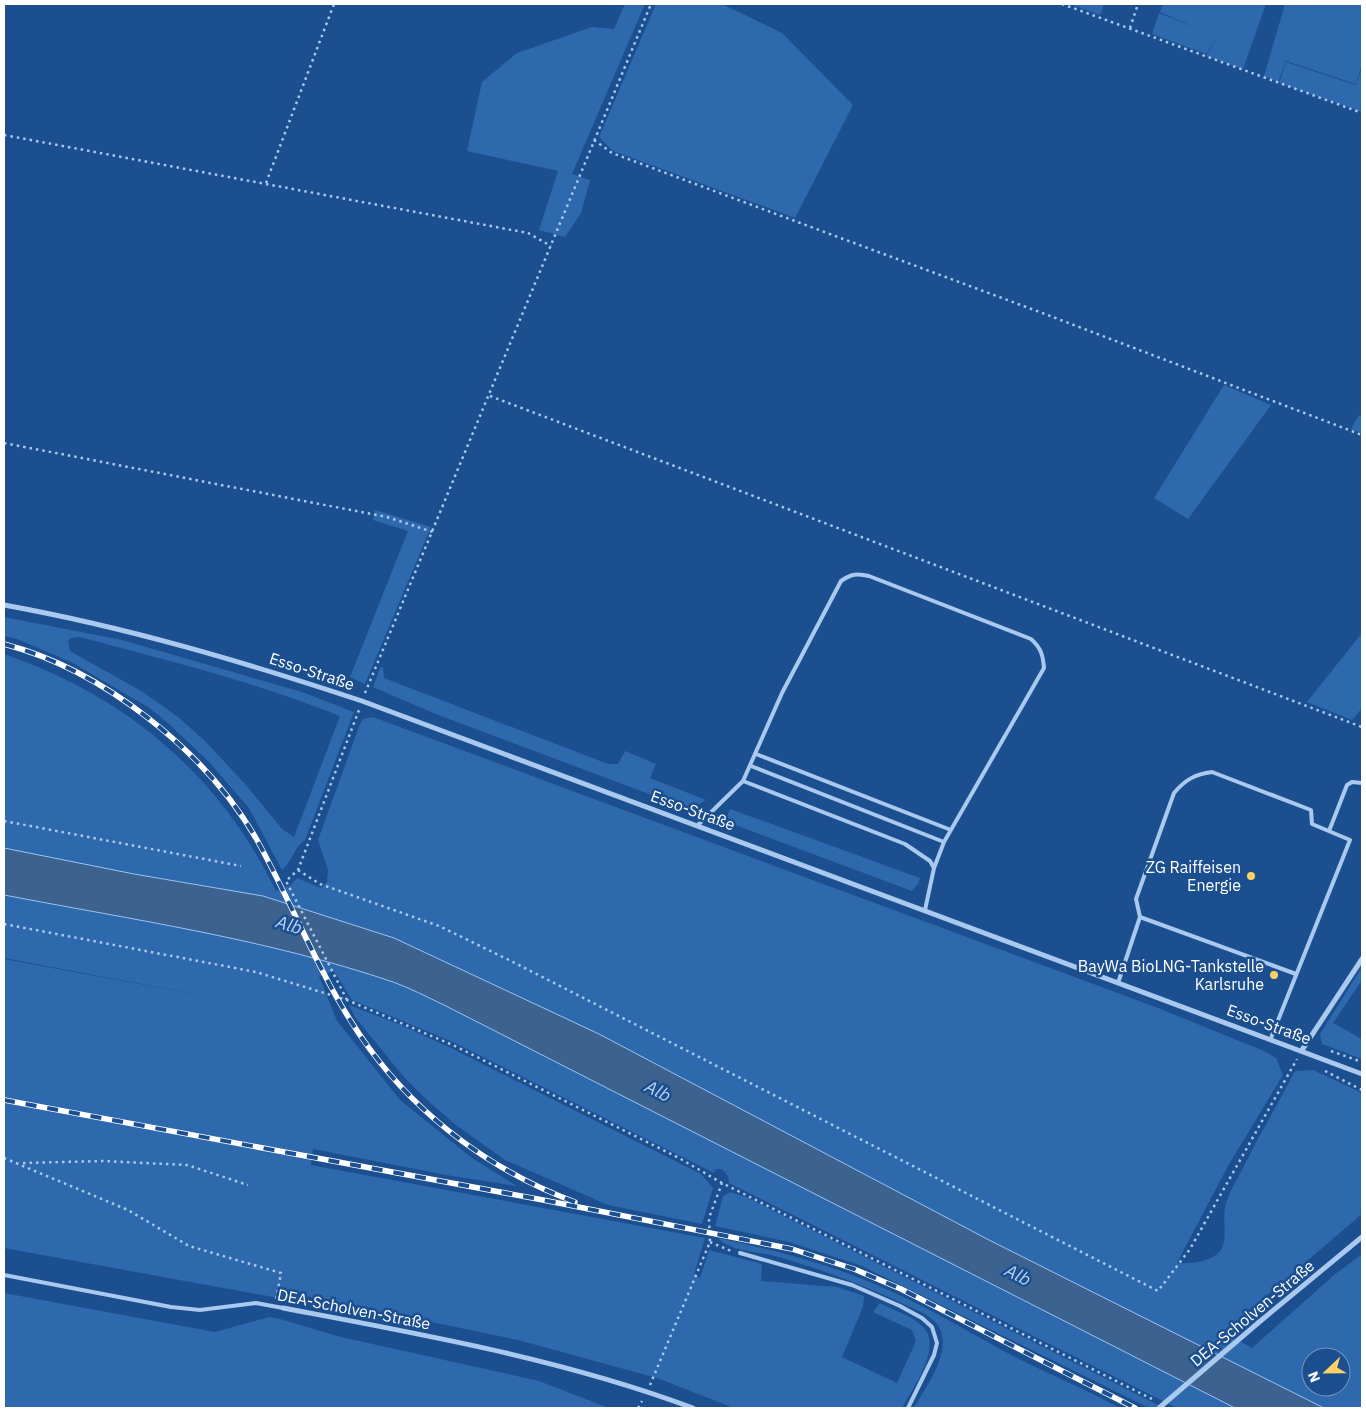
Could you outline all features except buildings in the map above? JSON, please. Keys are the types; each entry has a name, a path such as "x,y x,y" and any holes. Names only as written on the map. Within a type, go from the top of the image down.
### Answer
{"street":[{"name":"Esso-Straße","path":"4,605 141,634 249,664 362,701 1118,983 1271,1038 1362,1074"},
{"path":"1302,1050 1362,959"},
{"name":"DEA-Scholven-Straße","path":"1161,1406 1362,1237"},
{"name":"DEA-Scholven-Straße","path":"283,1308 507,1354 648,1391 693,1408"}],"lane":[{"path":"698,825 743,781 782,693 841,581 850,575 859,573 869,576 1022,635 1038,644 1043,654 1044,668 944,842 934,868 925,910"},
{"path":"756,754 951,830"},
{"path":"751,766 944,842"},
{"path":"1118,983 1140,917 1136,899 1174,793 1183,782 1198,774 1212,772 1311,810 1312,824 1350,840 1271,1038"},
{"path":"743,781 905,844 930,861 934,868"},
{"path":"1329,831 1347,785 1352,782 1362,783"},
{"path":"1140,917 1296,974"},
{"path":"740,1253 852,1285 900,1306 922,1318 932,1327 937,1343 934,1355 908,1408"},
{"name":"DEA-Scholven-Straße","path":"4,1275 171,1307 200,1310 256,1303 283,1308"}],"path":[{"path":"266,183 334,4"},
{"path":"347,1000 286,881 298,870 362,701 651,4"},
{"path":"1062,4 1362,113"},
{"path":"1129,29 1138,4"},
{"path":"4,134 528,233 552,246"},
{"path":"594,140 612,152 1362,435"},
{"path":"490,396 1362,727"},
{"path":"4,443 388,517 433,532"},
{"path":"4,821 241,866"},
{"path":"298,870 320,884 439,926 509,960 1158,1291 1190,1249 1302,1050"},
{"path":"4,924 256,972 347,1000 455,1046 679,1158 722,1183 1161,1406"},
{"path":"4,1158 128,1210 189,1246 281,1273 275,1306"},
{"path":"21,1164 103,1161 187,1165 248,1185"},
{"path":"648,1391 710,1242 709,1218 722,1183"},
{"path":"710,1242 726,1250 740,1253"}],"shaded area":[{"path":"625,4 645,4 572,174 590,180 581,213 565,237 539,230 558,171 467,151 482,82 517,53 592,27 614,29"},
{"path":"656,4 722,4 782,33 853,105 795,218 613,151 599,137"},
{"path":"1070,4 1104,4 1100,15"},
{"path":"1163,4 1266,4 1243,69 1206,56 1216,39 1206,54 1152,34 1159,13 1197,28 1160,12"},
{"path":"1285,4 1362,4 1362,64 1356,84 1286,61 1278,82 1264,76"},
{"path":"1286,62 1356,85 1362,68 1362,112 1279,83"},
{"path":"1224,385 1271,405 1188,519 1154,498"},
{"path":"1359,415 1362,417 1362,433 1351,429"},
{"path":"375,510 431,527 365,684 350,677 408,531 373,520"},
{"path":"4,617 122,640 302,692 354,712 305,840 298,847 289,863 282,870 249,808 209,762 168,723 148,707 71,662 17,639 4,636","holes":["79,637 243,682 340,716 294,837 282,829 246,785 205,741 178,717 143,692 70,651 68,641 71,638"]},
{"path":"1362,633 1362,708 1352,720 1307,702"},
{"path":"4,654 48,671 90,692 129,717 164,744 197,776 227,811 253,849 276,891 291,885 297,878 321,888 327,882 328,870 318,840 360,724 363,719 373,717 1158,1008 1264,1051 1276,1058 1283,1075 1229,1164 1177,1263 1194,1263 1206,1260 1220,1251 1224,1241 1224,1215 1228,1199 1255,1144 1295,1071 1313,1070 1362,1094 1362,1214 1224,1332 1252,1348 1334,1275 1362,1254 1362,1408 1324,1408 1302,1397 1351,1397 1351,1347 1301,1347 1301,1396 989,1240 599,1034 394,938 263,896 134,874 4,848"},
{"path":"383,667 384,678 608,764 618,764 625,751 656,764 650,778 706,800 695,807 686,808 438,715 373,687 380,668"},
{"path":"730,809 920,878 918,884 912,891 730,823 727,816"},
{"path":"4,895 249,942 345,967 406,987 1235,1408 1177,1408 729,1183 728,1176 722,1169 716,1169 714,1173 453,1042 352,1000 334,971 319,976 337,1021 400,1100 472,1158 517,1186 446,1175 313,1149 311,1165 705,1238 694,1274 700,1278 709,1250 762,1264 761,1281 837,1287 864,1296 863,1307 842,1357 897,1383 916,1341 912,1330 873,1312 880,1303 912,1318 928,1333 930,1343 925,1366 902,1408 734,1408 657,1378 518,1340 286,1292 284,1299 4,1248 4,959 226,1000 4,958"},
{"path":"1362,967 1362,980 1333,1023 1362,1039 1362,1059 1322,1044 1320,1034"},
{"path":"349,1005 401,1025 451,1048 701,1174 713,1188 702,1224 608,1205 505,1160 456,1125 427,1100 403,1076 355,1017"},
{"path":"730,1192 746,1197 1164,1408 1149,1408 862,1266 789,1242 715,1226 723,1196"},
{"path":"718,1238 813,1262 881,1287 932,1311 1017,1358 1120,1408 914,1408 937,1367 941,1356 942,1334 933,1320 907,1305 870,1289 775,1256 737,1249 723,1243"},
{"path":"4,1293 215,1332 269,1317 280,1319 341,1337 539,1381 609,1408 4,1408"}],"water":[{"name":"Alb","path":"4,848 134,874 263,896 394,938 599,1034 989,1240 1324,1408 1235,1408 444,1005 399,984 345,967 249,942 4,895"}],"railway":[{"path":"4,644 41,656 78,673 114,694 148,718 181,746 210,775 236,807 257,840 337,999 369,1048 389,1074 436,1120 488,1159 545,1190 575,1202"},
{"path":"4,1100 543,1200 792,1249 854,1269 901,1289 1135,1408"}],"place":[{"name":"ZG Raiffeisen Energie","path":"1251,876"},
{"name":"BayWa BioLNG-Tankstelle Karlsruhe","path":"1274,975"}]}
